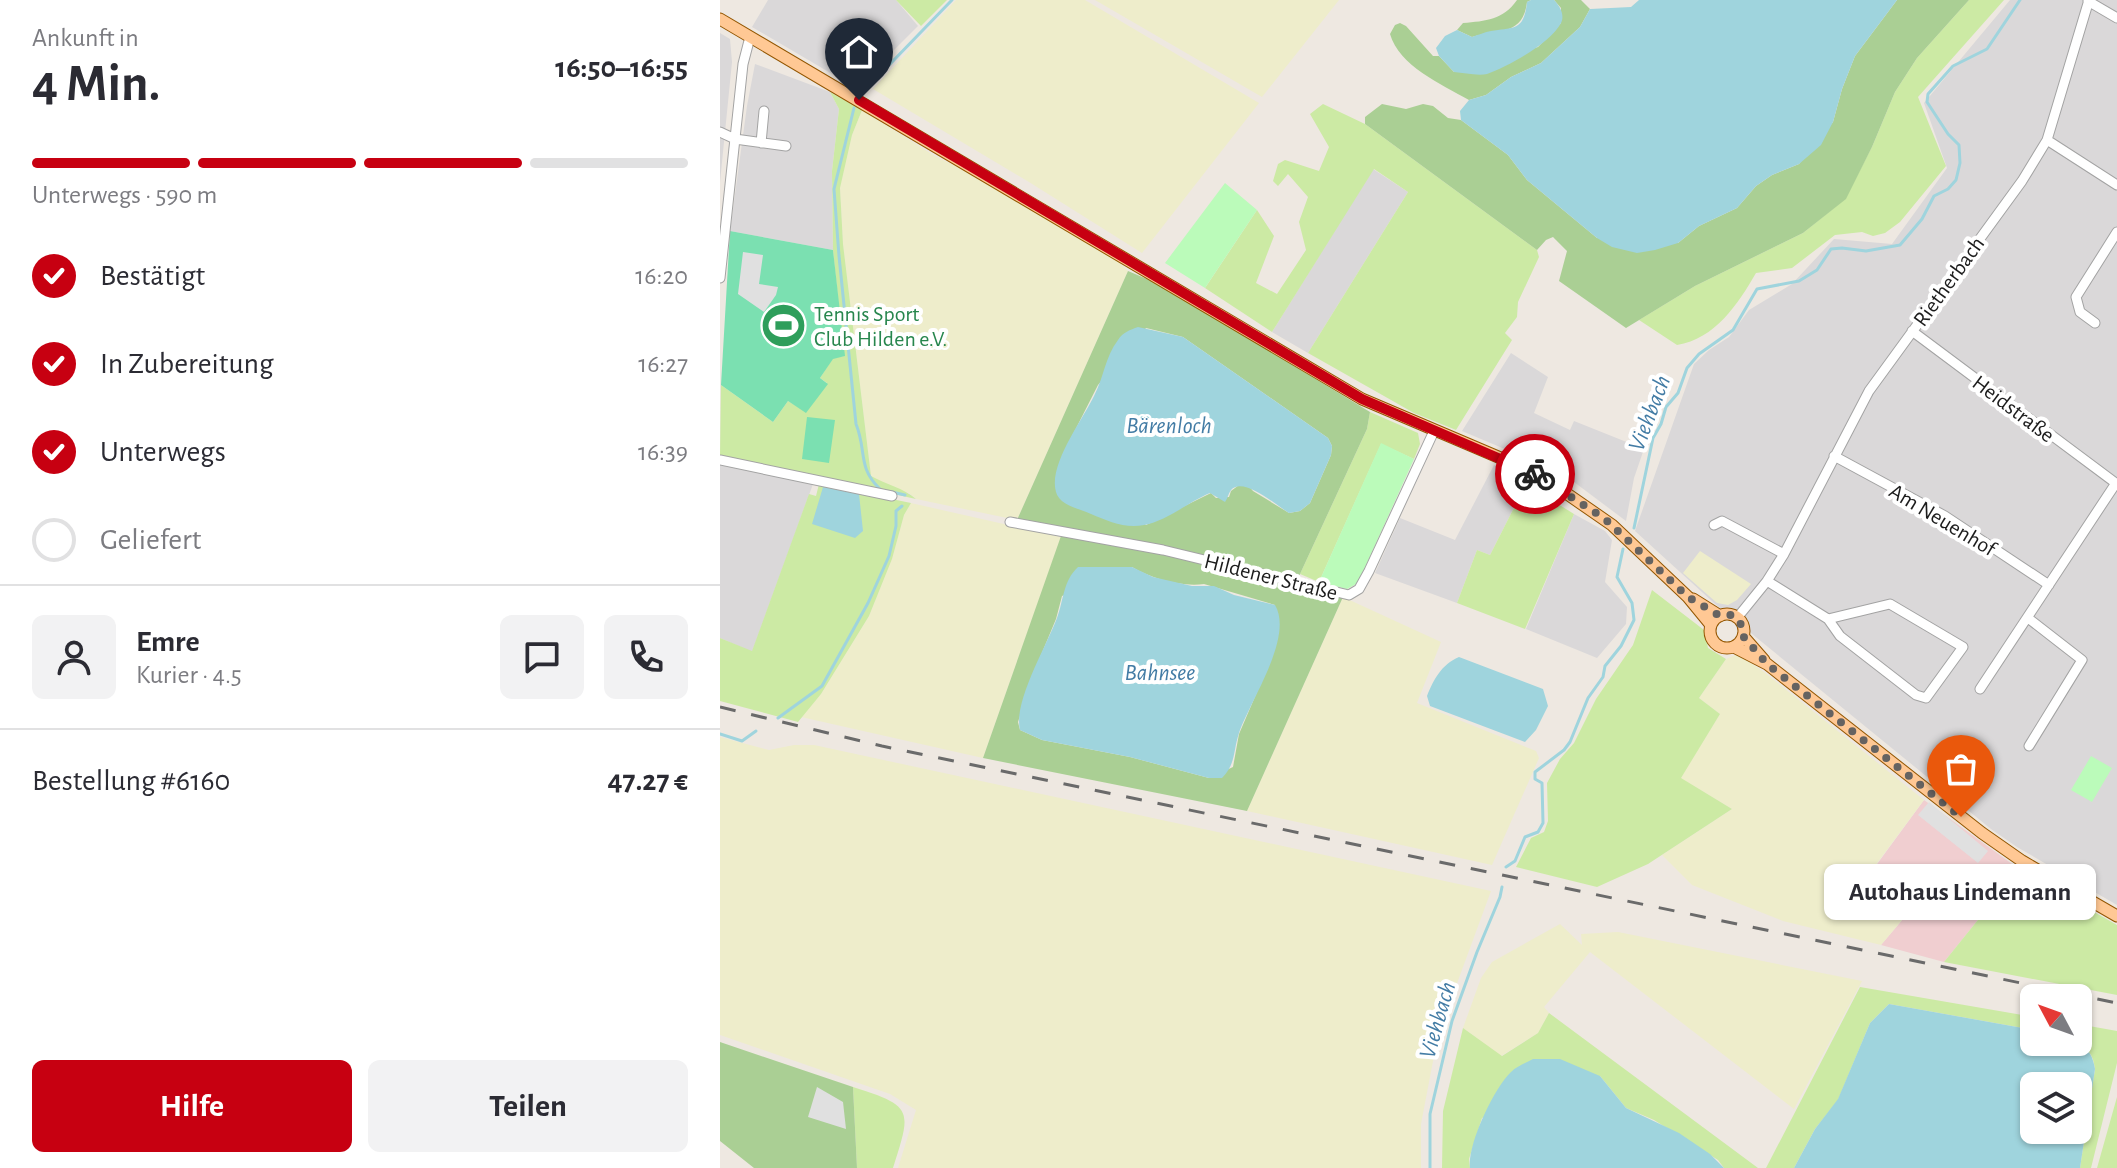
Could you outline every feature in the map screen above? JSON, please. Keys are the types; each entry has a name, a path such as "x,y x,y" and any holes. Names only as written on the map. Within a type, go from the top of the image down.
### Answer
{"main road":[{"path":"720,19 1362,399 1550,482 1612,525 1688,597 1711,625"},
{"path":"1688,597 1720,616 1737,618 1744,630 1734,647"},
{"path":"1720,616 1711,625 1710,634 1718,646 1734,647 1767,664 1982,833 2022,861 2117,916"},
{"path":"1743,636 1767,664"}],"street":[{"path":"2088,0 2117,18"},
{"name":"Rietherbach","path":"1737,618 1784,554 1869,391 2022,181 2047,140 2088,0"},
{"path":"720,278 743,64 750,37"},
{"path":"761,143 764,111"},
{"path":"720,132 735,139 786,146"},
{"path":"2047,140 2117,185"},
{"path":"2095,323 2080,312 2076,297 2117,232"},
{"name":"Heidstraße","path":"1912,331 2116,484"},
{"name":"Hildener Straße","path":"1010,522 1163,550 1349,595 1359,589 1369,571 1434,431"},
{"name":"Am Neuenhof","path":"1834,456 1945,516 2049,585"},
{"path":"720,460 892,496"},
{"path":"1980,689 2116,484"},
{"path":"1714,525 1722,521 1784,554"},
{"path":"1767,581 1828,619 1840,636 1916,695 1926,698 1963,647 1890,604 1828,619"},
{"path":"2028,618 2082,660 2029,746"}],"shaded area":[{"path":"768,0 896,0 918,26 856,88 752,27"},
{"path":"2010,0 2117,0 2117,905 1991,829 1714,603 1635,531 1694,364 1729,337 1749,310 1792,284 1834,239 1892,244 1947,168 1924,103"},
{"path":"720,33 730,39 732,62 720,182"},
{"path":"755,64 830,92 839,109 832,171 833,250 730,231"},
{"path":"1373,169 1408,192 1308,353 1272,332"},
{"path":"743,252 763,255 759,284 778,287 764,312 738,294"},
{"path":"1511,353 1548,377 1534,413 1570,430 1574,421 1644,449 1634,478 1626,521 1552,469 1462,431"},
{"path":"720,465 813,484 752,652 720,638"},
{"path":"1494,465 1526,484 1490,555 1477,550 1457,603 1375,573 1400,518 1455,540"},
{"path":"1574,514 1605,531 1612,540 1605,582 1627,607 1626,624 1597,658 1526,629"},
{"path":"1924,800 2019,869 1944,962 1881,945 1914,906 1872,871"},
{"path":"1929,802 1988,851 1978,863 1918,815"},
{"path":"817,1087 843,1102 846,1129 808,1117"}],"green space":[{"path":"896,0 947,0 921,26"},
{"path":"956,0 1085,0 1259,103 1142,253 873,89"},
{"path":"1095,0 1339,0 1262,97"},
{"path":"1517,0 1531,0 1515,26 1472,37 1457,30 1463,23 1500,16"},
{"path":"1554,0 1581,0 1590,9 1580,27 1541,63 1511,77 1486,95 1469,100 1412,65 1402,56 1390,34 1395,25 1400,23 1406,26 1433,56 1439,56 1454,72 1538,47 1561,23 1561,8"},
{"path":"1897,0 1969,0 1917,58 1895,92 1846,199 1803,233 1695,286 1626,328 1559,281 1567,251 1553,237 1537,250 1365,124 1365,117 1382,104 1406,109 1423,104 1433,106 1448,118 1461,120 1508,155 1527,180 1597,238 1678,243 1699,226 1737,208 1756,186 1772,175 1799,164 1833,122 1855,56"},
{"path":"1969,0 2004,0 1918,97 1946,166 1900,222 1885,233 1873,236 1862,232 1835,235 1792,268 1756,273 1724,318 1703,336 1691,341 1677,345 1639,320 1695,286 1803,233 1845,199 1872,147 1895,92 1917,58"},
{"path":"830,92 862,110 852,135 840,188 843,244 871,476 916,499 720,456 721,385 773,422 788,401 806,412 827,383 820,378 833,358 844,356 833,250 832,171 839,109"},
{"path":"1323,104 1365,124 1537,250 1539,257 1518,302 1517,317 1505,333 1512,340 1456,430 1414,413 1308,353 1408,192 1374,169 1272,332 1205,288 1257,210 1274,236 1256,283 1277,294 1306,250 1299,222 1308,197 1288,174 1278,186 1273,181 1278,164 1285,160 1319,171 1329,147 1310,114"},
{"path":"862,110 935,156 1114,257 1128,271 1017,520 916,499 871,476 843,244 840,187 852,135"},
{"path":"1225,183 1257,210 1205,288 1165,263"},
{"name":"Tennis Sport Club Hilden e.V.","path":"730,231 833,250 845,356 833,359 820,378 828,384 806,413 788,401 773,422 721,385"},
{"path":"1128,271 1161,285 1370,412 1367,429 1294,587 1343,597 1247,811 983,758 1061,536 1061,529 1017,520","holes":["1146,328 1183,337 1328,438 1332,446 1331,455 1310,503 1300,511 1289,513 1248,485 1239,485 1229,497 1216,498 1211,493 1146,525 1062,456 1098,385","1132,567 1167,581 1204,584 1275,605 1257,692 1239,734 1233,767 1209,778 1130,757 1042,740 1020,730 1018,722 1062,596"]},
{"path":"1370,412 1418,433 1420,444 1414,459 1381,444 1319,582 1300,574 1367,429"},
{"path":"807,417 835,420 829,463 802,459"},
{"path":"1381,443 1414,459 1358,583 1347,589 1319,582"},
{"path":"819,484 911,503 869,616 821,694 798,722 720,701 720,638 752,651 809,494 816,496"},
{"path":"1526,484 1574,514 1525,629 1457,603 1477,550 1490,555"},
{"path":"911,503 1061,537 983,758 801,717 821,694 869,616"},
{"path":"1700,551 1751,584 1737,600 1728,605 1717,603 1683,573"},
{"path":"1652,590 1704,630 1708,648 1726,659 1699,698 1720,714 1681,778 1732,809 1648,864 1597,887 1516,867 1531,838 1544,832 1548,821 1547,783 1560,759 1574,743 1596,699 1633,645"},
{"path":"1343,597 1441,642 1417,703 1536,751 1539,758 1492,865 1247,811"},
{"path":"1738,654 1924,800 1872,870 1914,906 1881,945 1783,921 1692,885 1662,855 1732,809 1680,778 1720,714 1699,698 1726,659"},
{"path":"720,737 769,750 814,745 1491,891 1438,1035 1421,1124 1421,1168 898,1168 916,1110 890,1094 720,1035"},
{"path":"2091,756 2112,768 2092,802 2071,790"},
{"path":"2019,869 2117,925 2117,995 2092,990 2092,984 2059,984 1944,962"},
{"path":"1560,924 1582,945 1581,934 1618,932 1862,981 1794,1109 1590,952 1544,1007 1549,1013 1538,1033 1501,1056 1463,1028 1481,978 1492,962"},
{"path":"1860,987 2020,1015 2020,1027 1889,1004 1870,1023 1838,1100 1815,1129 1794,1168 1766,1168"},
{"path":"1549,1013 1758,1168 1724,1168 1718,1160 1654,1120 1626,1108 1600,1076 1482,1118 1469,1159 1470,1168 1442,1168 1443,1111 1463,1028 1502,1056 1538,1033"},
{"path":"2092,1027 2117,1031 2117,1063 2091,1168 2080,1168 2084,1144 2092,1144"},
{"path":"720,1042 853,1087 857,1168 754,1168 720,1141"},
{"path":"853,1087 887,1099 903,1112 903,1133 893,1168 857,1168"},
{"path":"2117,1097 2117,1168 2097,1168"}],"water":[{"path":"1554,0 1560,8 1561,23 1548,38 1517,60 1496,71 1479,75 1454,72 1439,56 1436,48 1445,36 1457,30 1472,37 1516,26 1523,19 1527,2"},
{"path":"1639,0 1897,0 1855,56 1833,122 1821,145 1799,164 1772,175 1756,186 1737,208 1699,226 1678,243 1637,253 1612,247 1597,238 1527,180 1508,155 1461,120 1460,111 1469,100 1486,95 1511,77 1541,63 1580,27 1590,9 1631,7"},
{"name":"Bärenloch","path":"1138,327 1183,337 1328,438 1332,446 1331,455 1310,503 1300,511 1289,513 1251,489 1236,487 1225,502 1210,493 1161,519 1130,526 1117,524 1061,500 1055,481 1068,442 1094,396 1107,360 1120,337"},
{"path":"823,487 859,494 863,531 855,538 812,524"},
{"name":"Bahnsee","path":"1078,567 1132,567 1153,577 1192,586 1214,586 1234,595 1275,605 1279,634 1275,651 1239,733 1232,762 1222,778 1209,778 1130,757 1042,740 1020,730 1021,704 1026,689 1057,618 1067,584"},
{"path":"1459,657 1543,689 1548,706 1536,730 1525,742 1430,706 1427,696 1435,678 1447,664"},
{"path":"1889,1004 2020,1027 2020,1056 2091,1056 2095,1069 2092,1089 2092,1072 2020,1072 2020,1144 2084,1144 2080,1168 1794,1168 1815,1129 1838,1099 1870,1023"},
{"path":"1533,1059 1560,1059 1600,1076 1626,1108 1679,1133 1710,1154 1724,1168 1470,1168 1477,1132 1497,1091 1513,1070"}],"waterway":[{"path":"863,92 952,0"},
{"name":"Viehbach","path":"1634,528 1653,438 1666,407 1678,393 1687,368 1699,354 1733,330 1757,289 1799,281 1817,270 1831,249 1866,251 1900,245 1922,219 1934,196 1948,189 1956,180 1960,163 1959,145 1927,102 1928,94 1953,66 1987,49 2020,0"},
{"path":"854,108 834,189 856,424 865,466 880,489"},
{"path":"892,492 905,495"},
{"path":"778,718 822,686 868,603 889,556 896,511 902,506"},
{"name":"Viehbach","path":"1506,867 1515,861 1525,837 1538,832 1543,823 1542,783 1535,779 1535,772 1570,742 1588,698 1634,620 1632,603 1617,577 1623,549"},
{"path":"720,734 742,741 756,731"},
{"name":"Viehbach","path":"1430,1168 1430,1114 1452,1021 1502,887"}],"railway":[{"path":"720,707 882,746 2117,1003"}],"way so far":[{"path":"1535,474 1604,518 1688,597 1720,616 1737,618 1742,623 1743,636 1767,664 1961,817"}],"place":[{"name":"Tennis Sport Club Hilden e.V.","path":"783,326"},
{"name":"Autohaus Lindemann","path":"1961,817"}],"route":[{"path":"859,100 1362,399 1535,474"}]}
